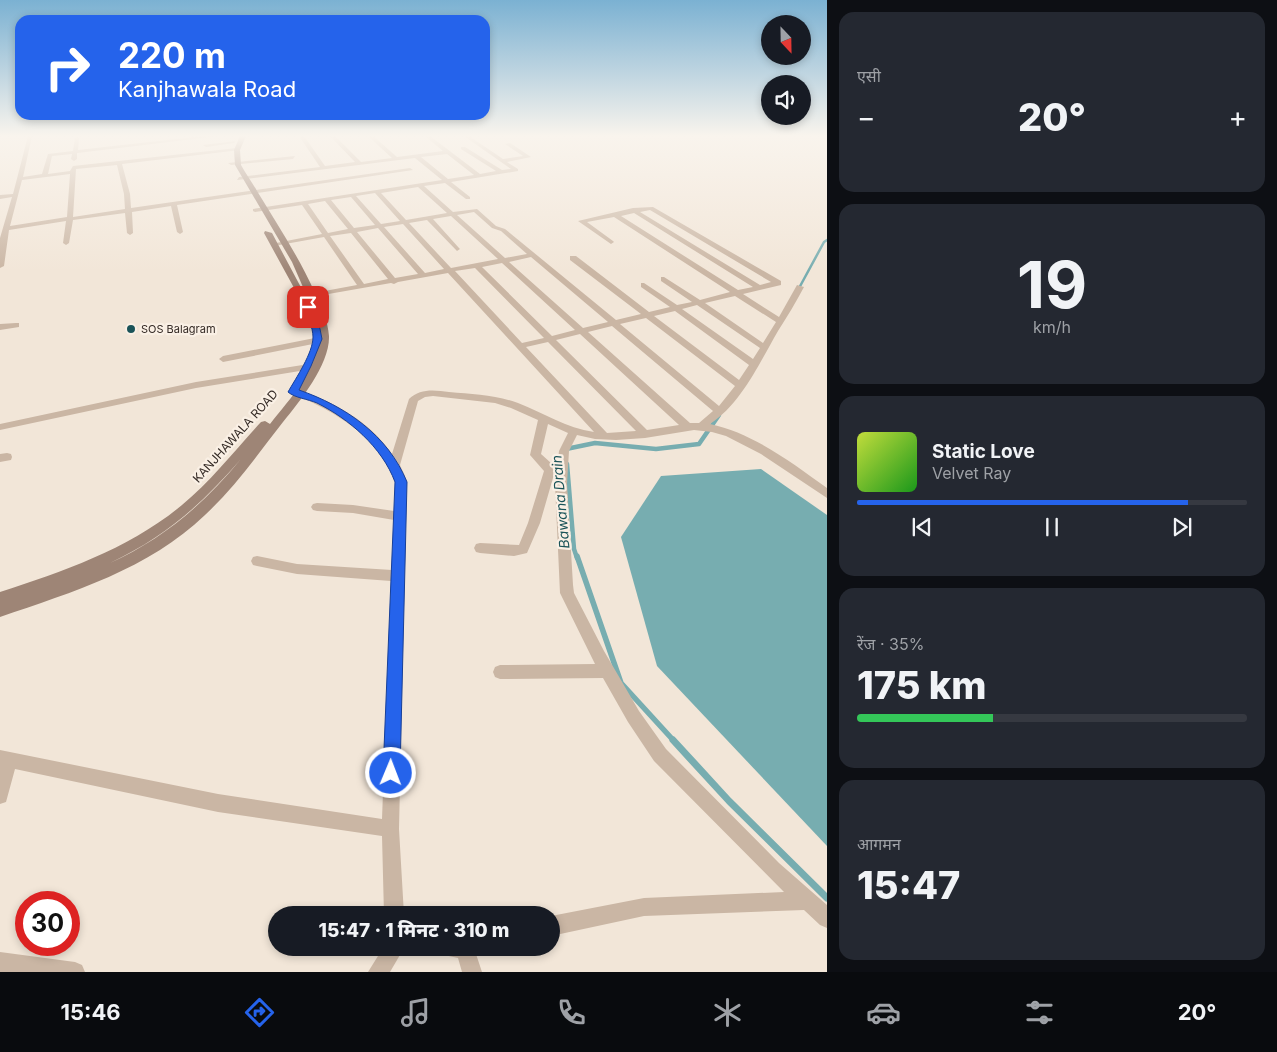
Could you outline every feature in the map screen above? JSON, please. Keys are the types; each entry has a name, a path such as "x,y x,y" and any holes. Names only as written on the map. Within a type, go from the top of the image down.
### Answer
{"main road":[{"path":"0,610 55,586 116,566 147,550 198,514 218,494 297,392 311,366 321,339 321,315 308,296 244,181"},
{"path":"0,598 55,586"}],"street":[{"path":"0,266 4,253 2,238 7,228 19,181"},
{"path":"66,243 70,219 72,181"},
{"path":"124,181 129,210 130,233"},
{"path":"283,181 326,236 362,288"},
{"path":"7,228 333,181"},
{"path":"259,210 443,181"},
{"path":"445,181 468,198"},
{"path":"420,185 688,427"},
{"path":"376,191 604,436"},
{"path":"0,197 16,195"},
{"path":"352,195 424,276"},
{"path":"327,199 394,282"},
{"path":"174,204 180,232"},
{"path":"520,346 778,283 654,208 633,210 581,222 612,242"},
{"path":"279,243 475,210 494,227 503,230 720,412"},
{"path":"633,210 760,288"},
{"path":"614,214 780,321"},
{"path":"429,218 458,250"},
{"path":"308,296 362,288 533,255"},
{"path":"573,258 739,385"},
{"path":"477,266 645,434"},
{"path":"664,279 764,348"},
{"path":"644,285 754,364"},
{"path":"704,427 720,412 754,364 793,303 800,287"},
{"path":"0,327 16,325"},
{"path":"223,360 321,339"},
{"path":"0,427 196,385 311,366"},
{"path":"297,392 338,410 365,431 394,465 401,482 390,829 394,906"},
{"path":"394,465 414,399 418,395 433,394 497,401 574,431 604,436 645,434 688,427 704,427 726,433 764,451 827,494"},
{"path":"480,548 514,551 523,549 534,523 550,472 547,466 535,455 544,418"},
{"path":"574,431 564,451 561,484 566,585 568,593 607,671 644,734 660,755 717,814 827,918"},
{"path":"317,507 353,509 399,516"},
{"path":"257,561 297,569 397,576"},
{"path":"500,672 607,671"},
{"path":"0,796 4,759 218,803 390,829"},
{"path":"560,924 644,907 807,900"},
{"path":"378,972 389,956"},
{"path":"465,956 472,972"},
{"path":"0,962 75,972"}],"water":[{"path":"761,469 827,515 827,846 657,666 621,537 661,476"}],"waterway":[{"name":"Bawana Drain","path":"798,290 824,242 827,240"},
{"name":"Bawana Drain","path":"566,449 595,443 656,449 699,444 719,415"},
{"name":"Bawana Drain","path":"567,464 574,549 577,558"},
{"name":"Bawana Drain","path":"577,556 621,683 674,741"},
{"name":"Bawana Drain","path":"673,740 729,801 827,898"}],"place":[{"name":"SOS Balagram","path":"131,329"}],"route":[{"path":"308,307 316,329 317,339 307,366 293,392 301,393 338,410 365,431 394,465 401,482 391,773"}]}
